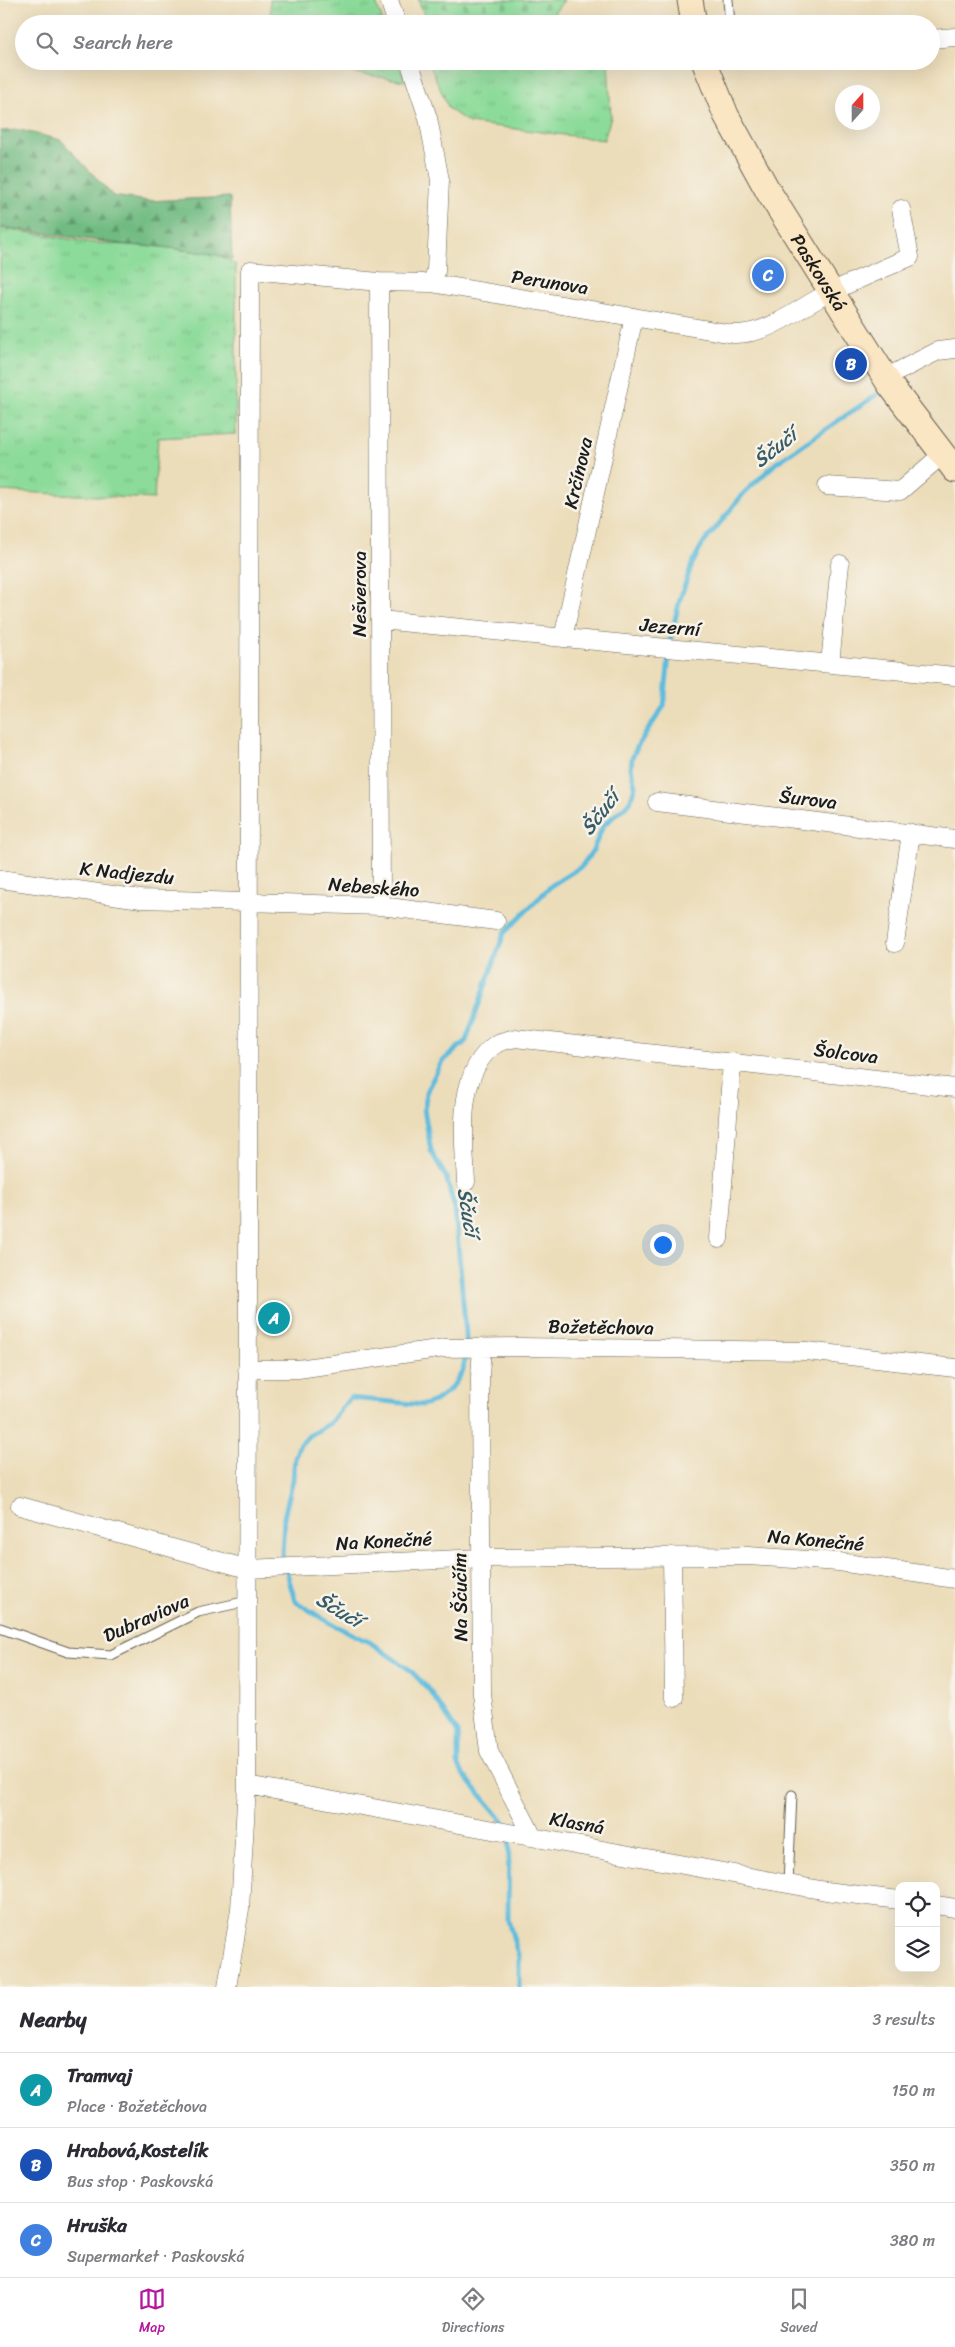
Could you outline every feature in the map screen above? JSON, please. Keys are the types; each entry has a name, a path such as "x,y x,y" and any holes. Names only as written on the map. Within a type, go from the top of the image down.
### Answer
{"main road":[{"path":"690,0 692,15"},
{"name":"Paskovská","path":"708,70 726,115 746,154 885,378 949,462"}],"street":[{"path":"389,0 394,15"},
{"path":"940,38 955,37"},
{"path":"412,70 428,118 440,180 436,271 431,283"},
{"name":"Perunova","path":"250,902 250,270 379,282 431,283 747,335 771,327 831,292 910,257 901,209"},
{"name":"Nešverova","path":"379,282 381,906"},
{"name":"Krčínova","path":"563,638 634,317"},
{"path":"885,378 938,351 955,349"},
{"path":"827,486 900,491 949,462"},
{"path":"830,664 840,564"},
{"name":"Jezerní","path":"380,620 955,676"},
{"name":"Šurova","path":"656,802 955,839"},
{"path":"895,943 912,833"},
{"name":"K Nadjezdu","path":"0,879 141,899 250,902"},
{"path":"227,1987 240,1909 247,1785 250,902"},
{"name":"Nebeského","path":"250,902 381,906 496,921"},
{"name":"Šolcova","path":"466,1182 464,1116 466,1095 474,1073 487,1054 497,1044 515,1038 554,1044 732,1062 955,1088"},
{"path":"719,1239 732,1062"},
{"name":"Božetěchova","path":"248,1369 298,1369 456,1348 480,1347 806,1351 955,1368"},
{"name":"Na Ščučím","path":"480,1347 482,1694 489,1751 531,1836"},
{"name":"Na Konečné","path":"20,1506 248,1569 481,1558 748,1556 830,1562 955,1579"},
{"path":"672,1556 674,1698"},
{"name":"Klasná","path":"247,1785 788,1884 895,1899"},
{"path":"940,1906 955,1908"}],"lane":[{"path":"728,0 729,15"},
{"name":"Dubraviova","path":"0,1628 68,1652 111,1655 198,1612 249,1601"},
{"path":"788,1884 792,1795"}],"green space":[{"path":"270,0 375,0 381,15 271,15"},
{"path":"418,0 564,0 553,15 425,15"},
{"path":"336,70 401,70 405,81"},
{"path":"432,70 608,70 611,117 604,140 469,123 449,109"},
{"path":"20,130 61,140 113,196 148,201 230,197 232,260 219,255 162,247 128,245 0,227 0,131"},
{"path":"0,228 94,243 162,247 219,255 236,265 236,434 158,438 154,499 0,491"}],"waterway":[{"name":"Ščučí","path":"509,1828 463,1774 458,1764 458,1733 431,1692 410,1670 371,1643 328,1622 295,1601 282,1555 284,1517 293,1480 295,1458 299,1446 307,1437 330,1423 350,1398 423,1405 435,1401 447,1392 463,1370 467,1346 455,1210 446,1177 431,1151 424,1109 428,1088 442,1062 466,1041 504,933 552,885 582,866 593,850 603,826 630,802 635,786 631,768 632,758 638,745 664,706 671,636 680,599 692,564 702,545 744,493 776,463 879,393"},
{"name":"Ščučí","path":"509,1837 508,1920 519,1958 519,1987"}],"place":[{"name":"Hruška","path":"768,275"},
{"name":"Hrabová,Kostelík","path":"851,364"},
{"name":"Tramvaj","path":"274,1318"}]}
